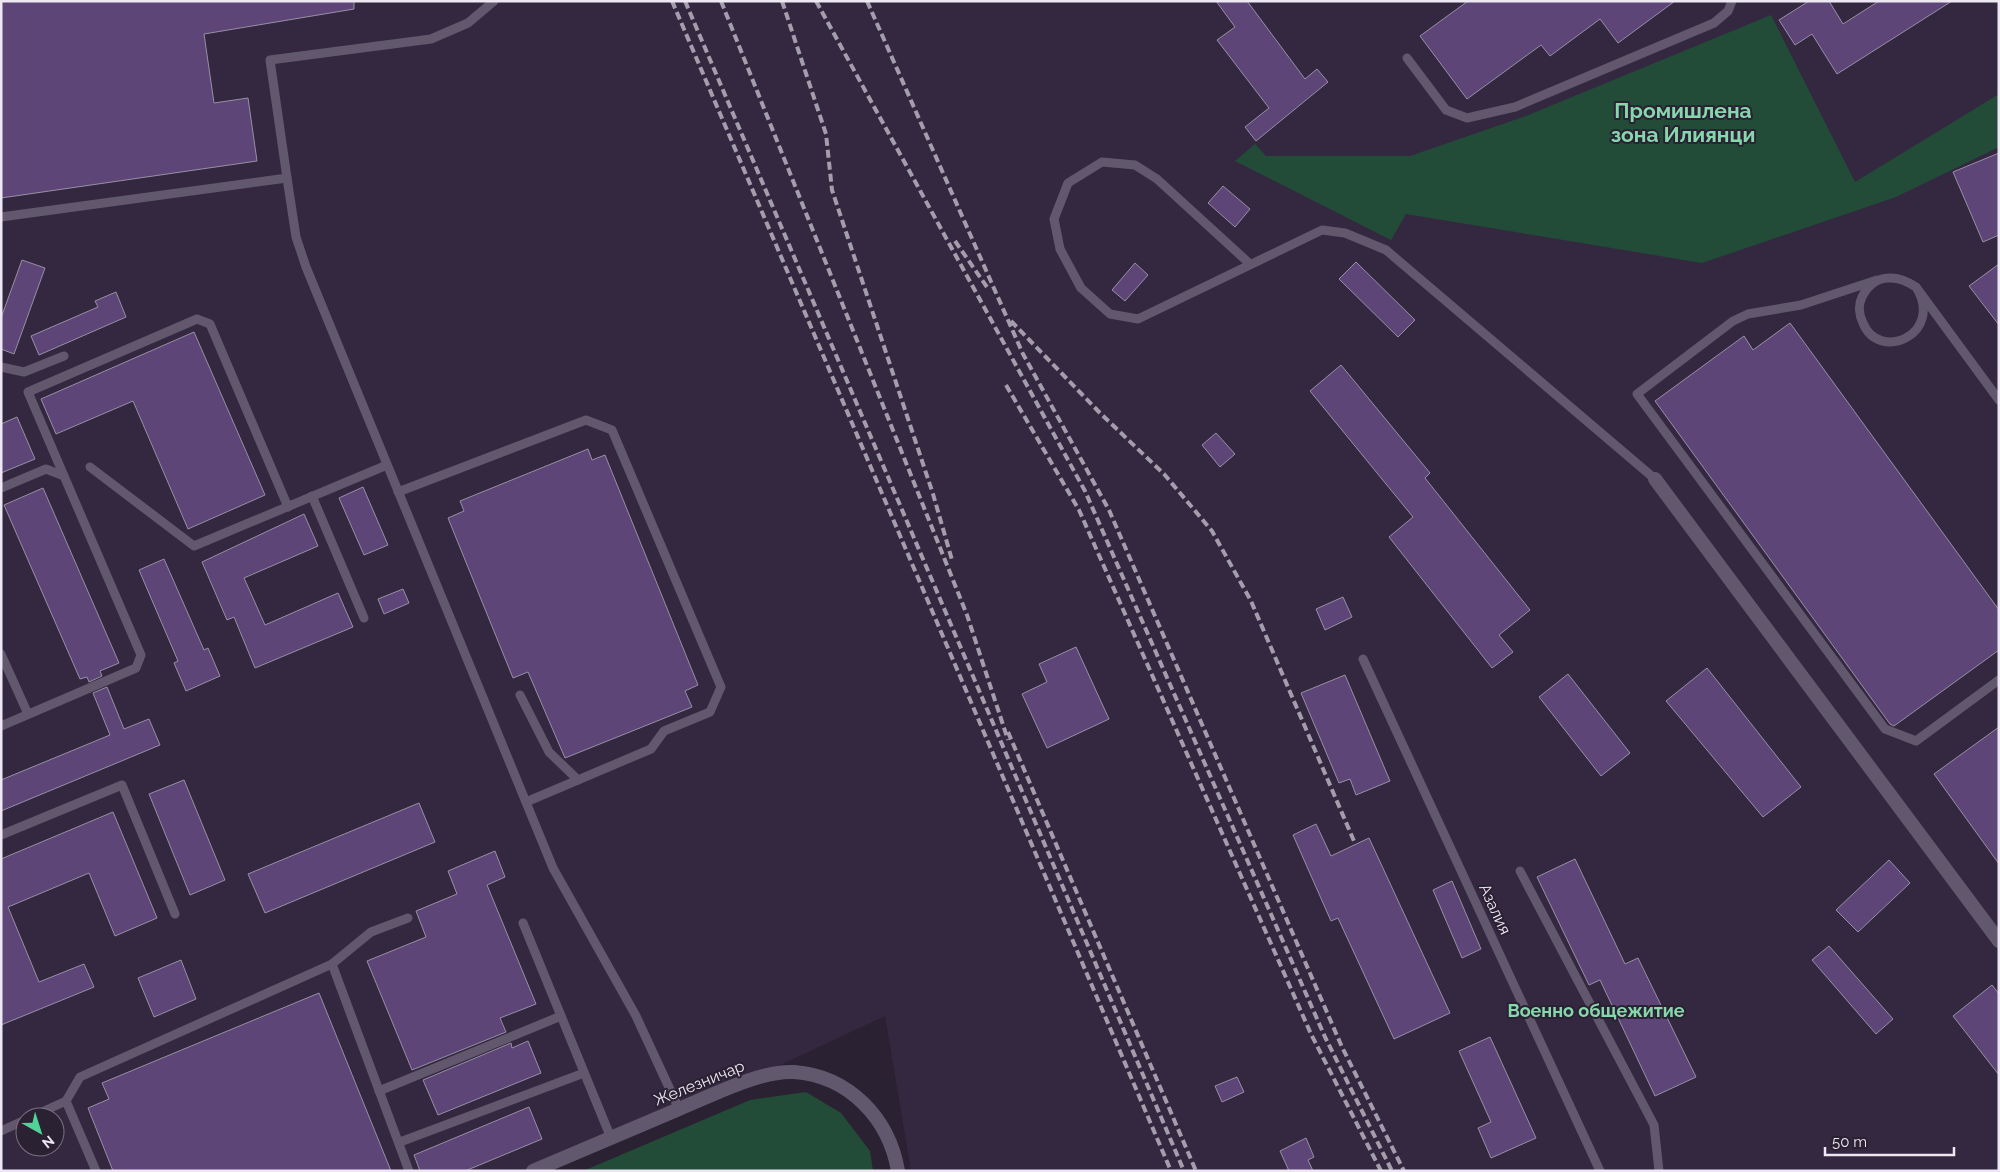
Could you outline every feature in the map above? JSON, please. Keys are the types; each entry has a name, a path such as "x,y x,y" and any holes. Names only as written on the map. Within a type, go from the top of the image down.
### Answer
{"street":[{"path":"1655,479 1999,941"},
{"name":"Железничар","path":"533,1171 750,1079 793,1072 825,1080 856,1095 878,1117 889,1140 898,1171"}],"lane":[{"path":"494,1 468,23 431,39 270,60 296,237 306,267 553,868 636,1016 679,1109"},
{"path":"1407,58 1446,110 1467,118 1514,107 1714,22 1728,11 1732,1"},
{"path":"1250,264 1157,180 1135,165 1102,162 1068,183 1054,219 1060,249 1081,288 1110,314 1138,319 1322,230 1345,233 1386,250 1655,479"},
{"path":"1,217 287,178"},
{"path":"1999,400 1916,287 1905,279 1891,277 1801,306 1748,314 1733,321 1637,394 1885,729 1916,741 1999,680"},
{"path":"1877,280 1866,288 1860,301 1859,315 1865,328 1874,337 1886,341 1899,341 1910,336 1918,328 1923,318 1924,308 1922,297 1916,287"},
{"path":"1,726 136,668 141,655 28,392 197,319 210,324 288,507"},
{"path":"1,367 24,372 64,356"},
{"path":"398,492 586,420 612,430 721,687 710,712 664,731 651,749 526,802"},
{"path":"90,467 194,546 388,465"},
{"path":"1,488 46,469 64,476"},
{"path":"312,496 364,618"},
{"path":"1,654 28,714"},
{"name":"Азалия","path":"1363,659 1600,1171"},
{"path":"520,695 549,752 578,780"},
{"path":"1,835 122,785 175,914"},
{"path":"1520,871 1654,1125 1660,1171"},
{"path":"52,1107 66,1100 80,1077 332,964 371,932 408,918"},
{"path":"523,923 611,1138"},
{"path":"332,964 400,1142 409,1171"},
{"path":"379,1091 561,1016"},
{"path":"400,1142 584,1073"},
{"path":"66,1100 96,1171"},
{"path":"1,1131 15,1125"}],"shaded area":[{"path":"1,1 1999,1 1999,1171 911,1171 885,1016 750,1079 533,1171 1,1171"}],"green space":[{"path":"1771,15 1855,182 1999,94 1999,147 1896,197 1702,263 1406,214 1391,240 1235,161 1255,144 1266,156 1410,156 1526,116"},
{"path":"806,1092 841,1113 870,1151 873,1171 583,1171 750,1100"}],"building":[{"path":"1,1 354,1 354,9 204,34 214,103 248,98 257,161 1,198"},
{"path":"1216,1 1247,1 1305,79 1317,69 1328,82 1256,141 1245,127 1269,108 1217,40 1235,27"},
{"path":"1468,1 1675,1 1618,43 1600,19 1550,56 1541,45 1467,99 1420,36"},
{"path":"1809,1 1829,1 1843,24 1879,1 1952,1 1837,74 1812,34 1795,45 1779,20"},
{"path":"1999,153 1999,235 1983,242 1953,172"},
{"path":"1223,186 1250,209 1235,227 1208,203"},
{"path":"22,260 45,268 14,354 1,349 1,318"},
{"path":"1356,262 1415,320 1398,337 1339,279"},
{"path":"1135,263 1148,275 1125,301 1112,290"},
{"path":"1999,264 1999,325 1969,286"},
{"path":"116,292 126,317 39,355 31,336 98,307 95,301"},
{"path":"1790,323 1999,610 1999,650 1894,726 1890,724 1655,401 1744,336 1753,350"},
{"path":"194,332 265,495 188,529 133,401 56,434 41,399"},
{"path":"1341,365 1430,473 1425,478 1530,610 1499,635 1513,652 1492,668 1389,537 1413,517 1310,391"},
{"path":"17,417 35,459 1,473 1,424"},
{"path":"1216,433 1235,454 1220,467 1202,445"},
{"path":"588,449 592,460 605,455 698,685 685,691 692,707 565,758 528,672 513,678 448,518 464,511 460,501"},
{"path":"363,487 388,545 364,555 339,498"},
{"path":"43,488 119,663 100,671 102,676 89,682 87,677 80,679 4,505"},
{"path":"304,514 318,546 244,578 265,625 338,593 353,627 255,668 234,617 227,620 202,562"},
{"path":"164,559 204,650 208,648 220,676 186,691 174,663 178,661 139,570"},
{"path":"403,589 409,603 384,614 378,599"},
{"path":"1343,597 1352,617 1325,630 1316,609"},
{"path":"1076,647 1109,719 1047,748 1022,694 1047,682 1039,664"},
{"path":"1707,668 1801,787 1763,817 1666,701"},
{"path":"1568,674 1630,753 1601,776 1539,697"},
{"path":"1345,675 1390,781 1356,795 1350,779 1339,783 1301,693"},
{"path":"107,687 124,729 149,719 160,745 1,811 1,780 110,735 93,693"},
{"path":"1999,727 1999,864 1934,774"},
{"path":"184,780 225,880 190,895 149,794"},
{"path":"419,803 435,842 265,913 248,874"},
{"path":"113,812 157,918 115,936 89,873 8,907 39,982 84,964 94,987 1,1025 1,859"},
{"path":"1316,824 1331,856 1369,838 1450,1013 1394,1039 1338,918 1331,921 1293,835"},
{"path":"495,851 505,877 487,885 536,1004 500,1018 506,1032 412,1070 367,961 426,937 416,911 457,894 448,871"},
{"path":"1575,859 1625,964 1638,958 1696,1077 1655,1096 1600,980 1589,985 1537,877"},
{"path":"1889,860 1910,883 1858,932 1836,910"},
{"path":"1452,881 1481,949 1462,958 1433,890"},
{"path":"1829,946 1893,1019 1876,1034 1812,960"},
{"path":"181,960 196,999 154,1017 138,978"},
{"path":"1992,985 1999,994 1999,1075 1953,1016"},
{"path":"319,993 391,1171 113,1171 88,1108 109,1099 102,1083"},
{"path":"1490,1037 1536,1138 1491,1158 1478,1128 1491,1122 1459,1051"},
{"path":"528,1041 541,1073 438,1115 423,1080 511,1043 512,1048"},
{"path":"1237,1077 1244,1092 1222,1102 1215,1086"},
{"path":"529,1107 542,1139 465,1171 420,1171 414,1155"},
{"path":"1306,1138 1314,1157 1308,1160 1313,1171 1289,1171 1280,1151"}],"railway":[{"path":"672,1 1171,1171"},
{"path":"685,1 1184,1171"},
{"path":"721,1 967,615 1008,740"},
{"path":"782,1 826,134 832,190 933,494 952,560"},
{"path":"816,1 1085,491 1325,1037 1392,1171"},
{"path":"867,1 1023,354 1109,510 1342,1047 1404,1171"},
{"path":"955,241 989,290"},
{"path":"1011,321 1100,413 1164,474 1212,531 1251,601 1354,841"},
{"path":"1006,385 1079,510 1311,1034 1381,1171"},
{"path":"1008,732 1196,1171"}],"district":[{"name":"Промишлена зона Илиянци","path":"1683,122"},
{"name":"Военно общежитие","path":"1596,1010"}]}
